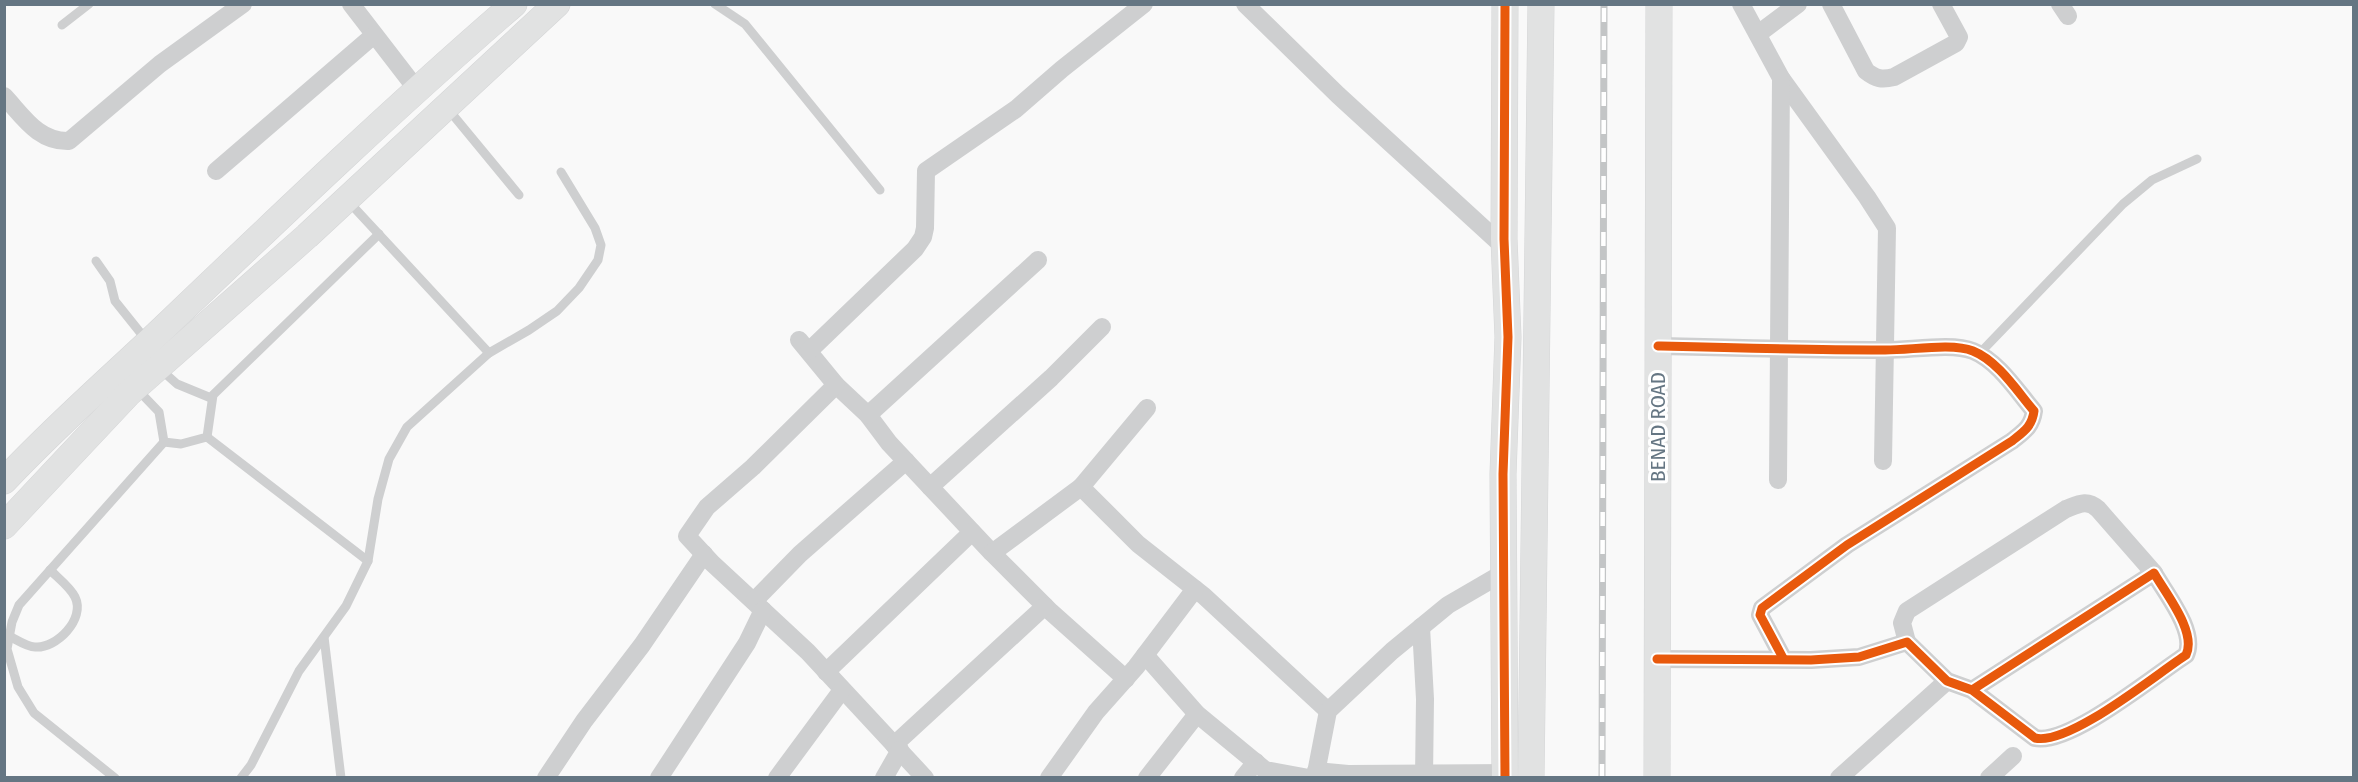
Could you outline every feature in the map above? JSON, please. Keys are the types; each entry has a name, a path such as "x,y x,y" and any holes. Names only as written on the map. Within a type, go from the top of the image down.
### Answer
{"street":[{"path":"4,96 38,132 55,141 69,141 160,64 243,4"},
{"path":"351,4 418,91"},
{"path":"4,526 149,355 313,184 418,91 451,58 514,4"},
{"path":"149,355 346,199 557,4"},
{"path":"1125,679 1045,606 992,553 889,443 868,415 836,385 804,345 915,249 923,237 926,171 1016,109 1144,4"},
{"path":"1245,4 1329,87 1504,247"},
{"path":"1505,4 1504,247 1508,337 1503,474 1505,775"},
{"path":"1145,656 1197,714 1265,770 1313,775 1531,776 1541,4"},
{"name":"BENAD ROAD","path":"1657,777 1659,4"},
{"path":"1741,4 1781,78 1887,228 1883,461"},
{"path":"1758,34 1798,4"},
{"path":"1832,4 1866,71 1883,80 1956,43 1959,38 1956,29 1941,4"},
{"path":"216,171 374,35"},
{"path":"1778,480 1781,78"},
{"path":"868,415 1038,260"},
{"path":"930,487 1051,378 1102,327"},
{"path":"1658,346 1885,350 1958,347 1979,354 1999,370 2034,411 2033,420 2027,430 1846,545 1769,601 1762,608 1760,615 1783,658"},
{"path":"4,481 42,440 127,380"},
{"path":"836,385 753,467 708,507 687,536 826,672 926,777"},
{"path":"992,553 1081,487 1147,408"},
{"path":"659,777 747,643 759,606 800,554 906,461"},
{"path":"1081,487 1138,544 1194,589 1328,711"},
{"path":"2082,503 2091,503 2098,509 2154,573 2188,630 2190,647 2186,655 2100,716 2045,741 2035,738 1972,690 1947,681 1907,642 1902,623 1907,611 2066,509 2082,503"},
{"path":"826,672 972,532"},
{"path":"546,777 584,721 642,645 704,554"},
{"path":"1313,775 1328,711 1448,605 1503,573"},
{"path":"1972,690 2154,573"},
{"path":"1049,777 1096,712 1145,656 1194,589"},
{"path":"884,777 897,747 1045,606"},
{"path":"1421,627 1425,699 1424,776"},
{"path":"1657,659 1783,658 1812,660 1859,657 1907,642"},
{"path":"1839,777 1947,681"},
{"path":"777,777 842,690"},
{"path":"1147,777 1197,714"},
{"path":"1989,777 2013,756"},
{"path":"1243,777 1256,762"}],"lane":[{"path":"62,25 89,4"},
{"path":"715,4 745,24 880,190"},
{"path":"446,107 519,195"},
{"path":"1979,354 2123,204 2152,180 2197,159"},
{"path":"241,777 251,765 300,671 346,606 369,561 378,500 389,459 407,427 489,353 529,330 557,310 579,288 598,260 601,246 595,228 561,172"},
{"path":"346,199 489,353"},
{"path":"207,436 210,425 211,398 379,234"},
{"path":"96,261 110,281 115,301 149,355 177,384 211,398"},
{"path":"127,380 159,412 164,442"},
{"path":"207,436 369,561"},
{"path":"164,442 181,444 207,436"},
{"path":"116,777 34,713 18,687 7,649 12,622 19,605 164,442"},
{"path":"9,636 33,648 51,646 69,628 78,611 76,598 50,570"},
{"path":"324,637 341,777"}],"railway":[{"path":"1602,778 1604,4"}],"cycle path":[{"path":"1505,4 1504,239 1508,337 1503,474 1505,778"},
{"path":"1658,346 1854,350 1964,348 1991,362 2034,411 2029,425 2012,441 1847,545 1762,608 1760,615 1783,658"},
{"path":"1657,659 1811,660 1859,657 1907,642 1947,681 1972,690 2035,738 2050,738 2090,721 2186,655 2188,646 2184,624 2154,573 1972,690"}]}
